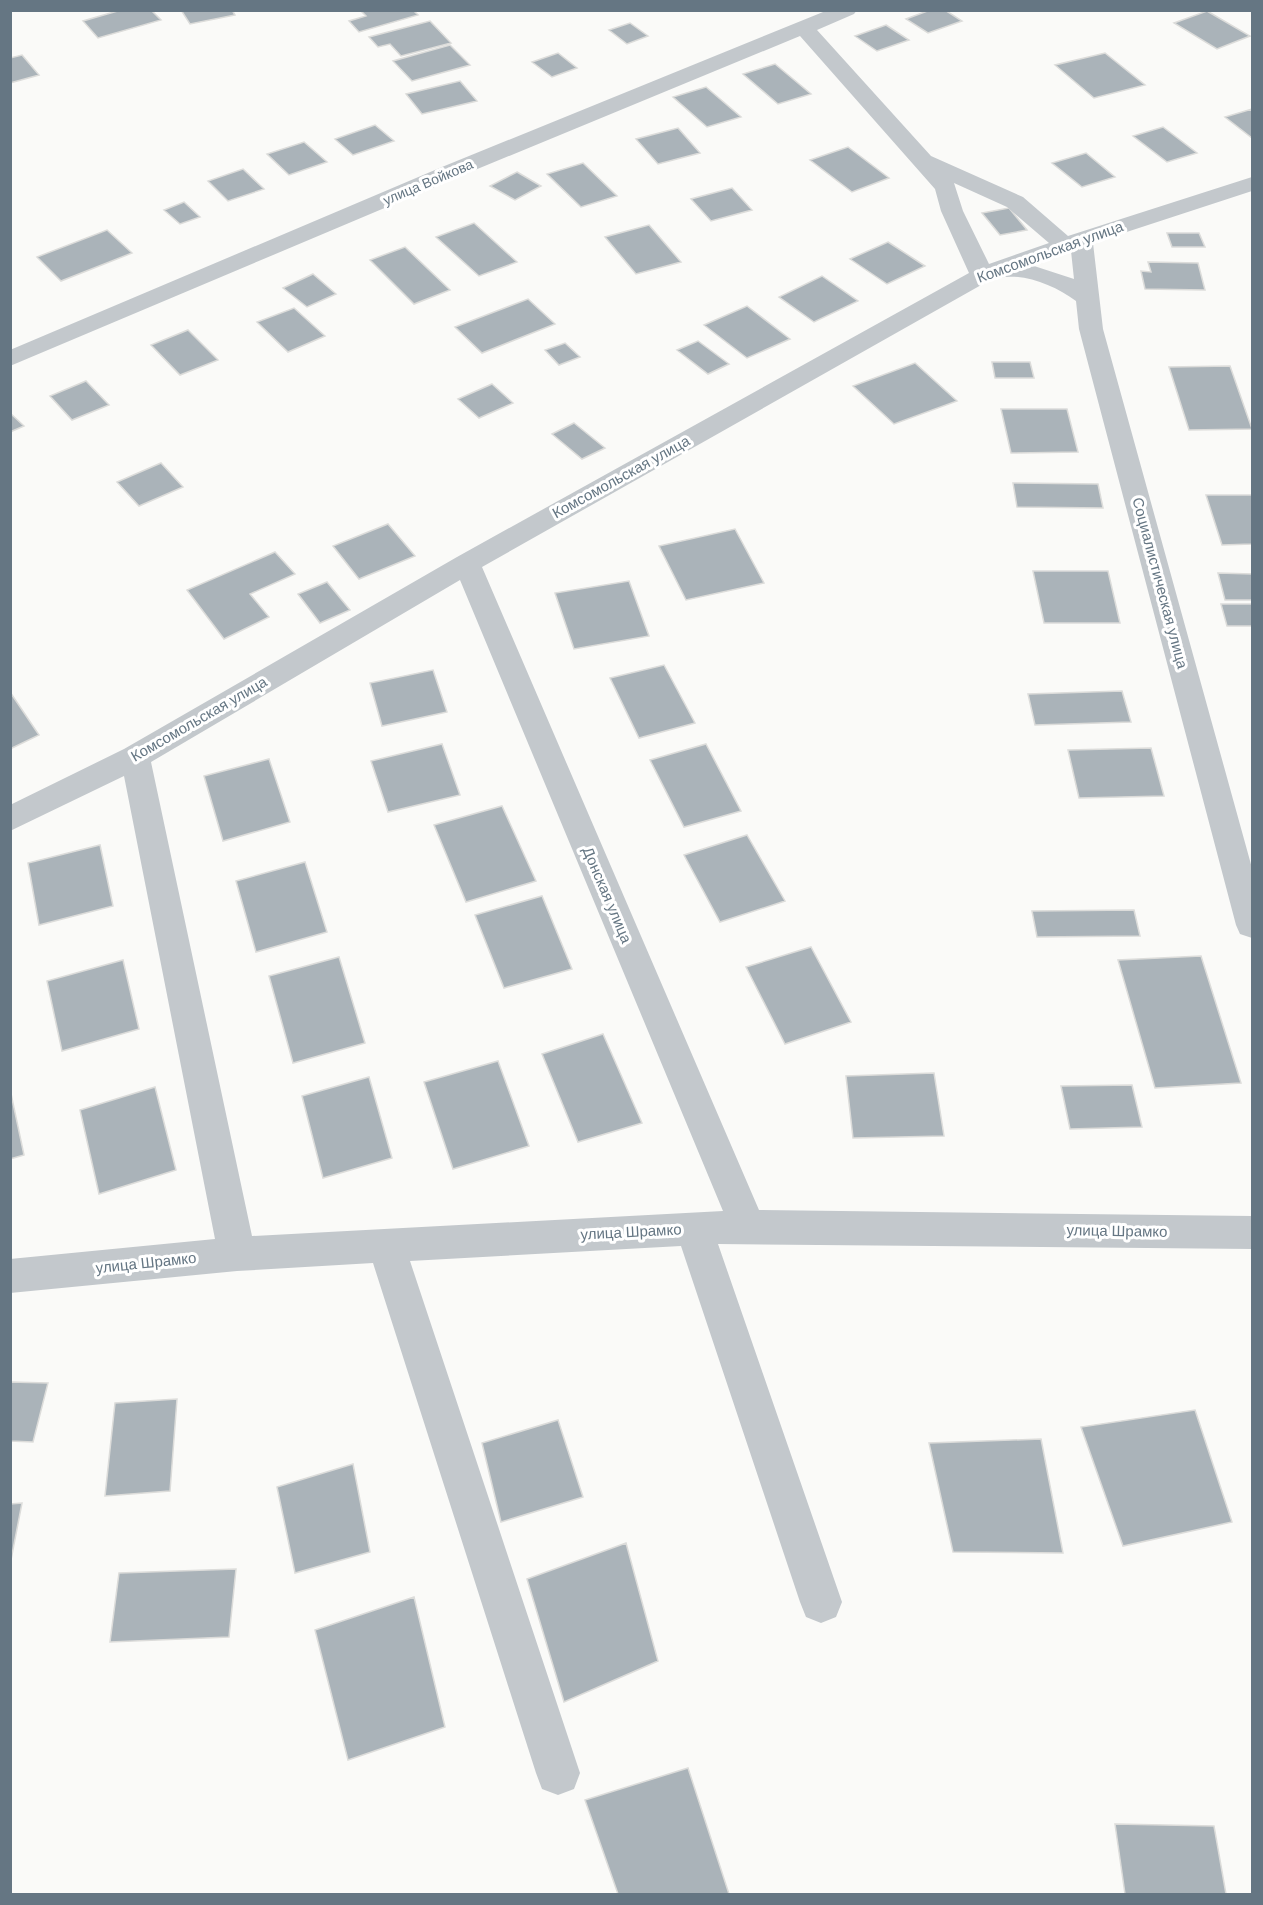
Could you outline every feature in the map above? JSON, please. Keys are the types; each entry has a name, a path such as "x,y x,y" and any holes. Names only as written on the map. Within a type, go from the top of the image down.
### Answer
{"street":[{"name":"улица Войкова","path":"10,359 450,172 847,10"},
{"path":"805,29 946,188 952,211 991,272 1042,272 1068,284 1088,298"},
{"path":"922,161 1015,202 1073,242"},
{"name":"Комсомольская улица","path":"10,819 135,757 467,564 991,272 1073,242 1252,184"},
{"name":"Социалистическая улица","path":"1073,242 1088,298 1091,329 1252,925"},
{"name":"Донская улица","path":"467,564 748,1226"},
{"path":"135,757 237,1254"},
{"name":"улица Шрамко","path":"10,1276 237,1254 748,1226 1252,1233"},
{"path":"694,1229 821,1602"},
{"path":"386,1245 558,1773"}],"building":[{"path":"121,10 151,10 161,20 98,38 83,21"},
{"path":"181,10 232,10 235,15 190,24"},
{"path":"360,10 413,10 418,15 359,32 349,21 366,16"},
{"path":"930,10 945,10 962,21 928,33 906,19"},
{"path":"1207,11 1250,36 1217,49 1174,23"},
{"path":"430,21 451,43 401,56 390,44 378,47 369,37"},
{"path":"630,23 648,36 627,44 609,30"},
{"path":"886,25 909,40 877,51 855,36"},
{"path":"450,45 470,65 412,81 393,61"},
{"path":"558,53 577,68 552,77 532,62"},
{"path":"1105,53 1145,85 1094,98 1055,65"},
{"path":"22,55 39,75 10,83 10,58"},
{"path":"775,64 811,94 778,104 743,74"},
{"path":"460,81 477,101 422,114 406,94"},
{"path":"706,87 741,117 707,127 673,97"},
{"path":"1252,109 1252,138 1225,117"},
{"path":"375,125 394,141 353,155 335,139"},
{"path":"1163,127 1197,153 1167,162 1133,136"},
{"path":"678,128 700,153 658,164 636,139"},
{"path":"304,142 327,162 289,175 267,154"},
{"path":"848,147 889,178 852,192 810,160"},
{"path":"1086,153 1115,177 1082,187 1052,163"},
{"path":"583,163 617,196 581,207 547,174"},
{"path":"243,169 264,189 228,201 208,181"},
{"path":"517,172 541,186 515,200 490,186"},
{"path":"732,188 752,210 711,221 691,199"},
{"path":"184,202 200,217 180,224 164,210"},
{"path":"1009,208 1027,230 1000,235 982,213"},
{"path":"474,223 517,262 479,276 436,237"},
{"path":"649,225 681,262 636,274 605,237"},
{"path":"107,230 132,253 61,281 37,257"},
{"path":"1167,233 1199,233 1205,247 1172,247"},
{"path":"888,242 925,266 887,284 850,259"},
{"path":"405,247 450,290 414,304 370,260"},
{"path":"1148,262 1198,263 1205,290 1145,289 1141,271 1151,272"},
{"path":"313,274 336,294 307,307 283,288"},
{"path":"822,276 858,301 814,322 779,297"},
{"path":"528,299 555,324 482,353 455,327"},
{"path":"747,306 790,339 747,358 704,325"},
{"path":"294,308 325,336 288,352 257,322"},
{"path":"188,330 218,360 180,375 151,345"},
{"path":"698,341 729,364 708,374 677,350"},
{"path":"565,343 580,357 559,365 545,350"},
{"path":"992,362 1030,362 1034,378 995,378"},
{"path":"915,363 957,401 894,424 853,386"},
{"path":"1230,366 1252,429 1189,430 1169,367"},
{"path":"86,381 109,405 72,420 50,396"},
{"path":"492,384 513,403 479,418 458,399"},
{"path":"1001,409 1067,409 1078,452 1011,453"},
{"path":"10,413 24,426 10,432"},
{"path":"574,423 605,448 582,459 552,434"},
{"path":"161,463 183,487 139,506 117,482"},
{"path":"1013,483 1098,484 1103,508 1017,507"},
{"path":"1206,495 1252,495 1252,544 1222,545"},
{"path":"388,524 415,556 359,579 333,546"},
{"path":"735,529 764,583 686,600 659,546"},
{"path":"275,552 295,574 250,594 269,617 224,639 187,590"},
{"path":"1033,571 1108,571 1120,623 1044,623"},
{"path":"1218,573 1252,574 1252,600 1225,600"},
{"path":"629,581 649,636 574,649 555,593"},
{"path":"327,582 350,610 320,623 298,594"},
{"path":"1221,604 1252,604 1252,626 1227,626"},
{"path":"664,665 695,723 639,738 610,678"},
{"path":"433,670 447,712 382,726 370,683"},
{"path":"1122,691 1131,722 1035,725 1028,694"},
{"path":"10,692 39,735 10,749"},
{"path":"442,744 460,795 388,812 371,761"},
{"path":"706,744 741,811 684,827 650,760"},
{"path":"1151,748 1164,796 1079,798 1068,750"},
{"path":"269,759 290,822 223,841 204,776"},
{"path":"502,806 536,881 466,902 434,825"},
{"path":"747,835 785,901 720,922 684,855"},
{"path":"100,845 113,906 39,925 28,863"},
{"path":"305,862 327,932 256,952 236,881"},
{"path":"542,896 572,969 504,988 475,915"},
{"path":"1134,910 1140,936 1037,937 1032,911"},
{"path":"811,947 851,1022 785,1044 746,967"},
{"path":"1201,956 1241,1083 1155,1088 1118,960"},
{"path":"339,957 365,1043 293,1063 269,976"},
{"path":"123,960 139,1029 62,1051 47,981"},
{"path":"603,1034 642,1123 578,1142 542,1054"},
{"path":"498,1061 529,1146 453,1169 424,1082"},
{"path":"934,1073 944,1136 853,1138 846,1076"},
{"path":"369,1077 392,1158 323,1178 302,1096"},
{"path":"1132,1085 1142,1127 1070,1129 1061,1086"},
{"path":"155,1087 176,1170 99,1194 80,1110"},
{"path":"10,1089 24,1155 10,1159"},
{"path":"10,1382 48,1383 33,1442 10,1441"},
{"path":"177,1399 170,1491 105,1496 115,1403"},
{"path":"1195,1410 1232,1522 1123,1546 1081,1427"},
{"path":"558,1420 583,1497 501,1522 482,1443"},
{"path":"1041,1439 1063,1553 953,1552 929,1443"},
{"path":"353,1464 370,1552 295,1573 277,1487"},
{"path":"22,1503 10,1565 10,1504"},
{"path":"626,1543 658,1661 564,1702 527,1579"},
{"path":"236,1569 229,1637 110,1642 119,1573"},
{"path":"414,1597 445,1727 348,1760 315,1630"},
{"path":"688,1768 729,1894 618,1894 585,1800"},
{"path":"1115,1824 1214,1826 1226,1894 1125,1894"}]}
